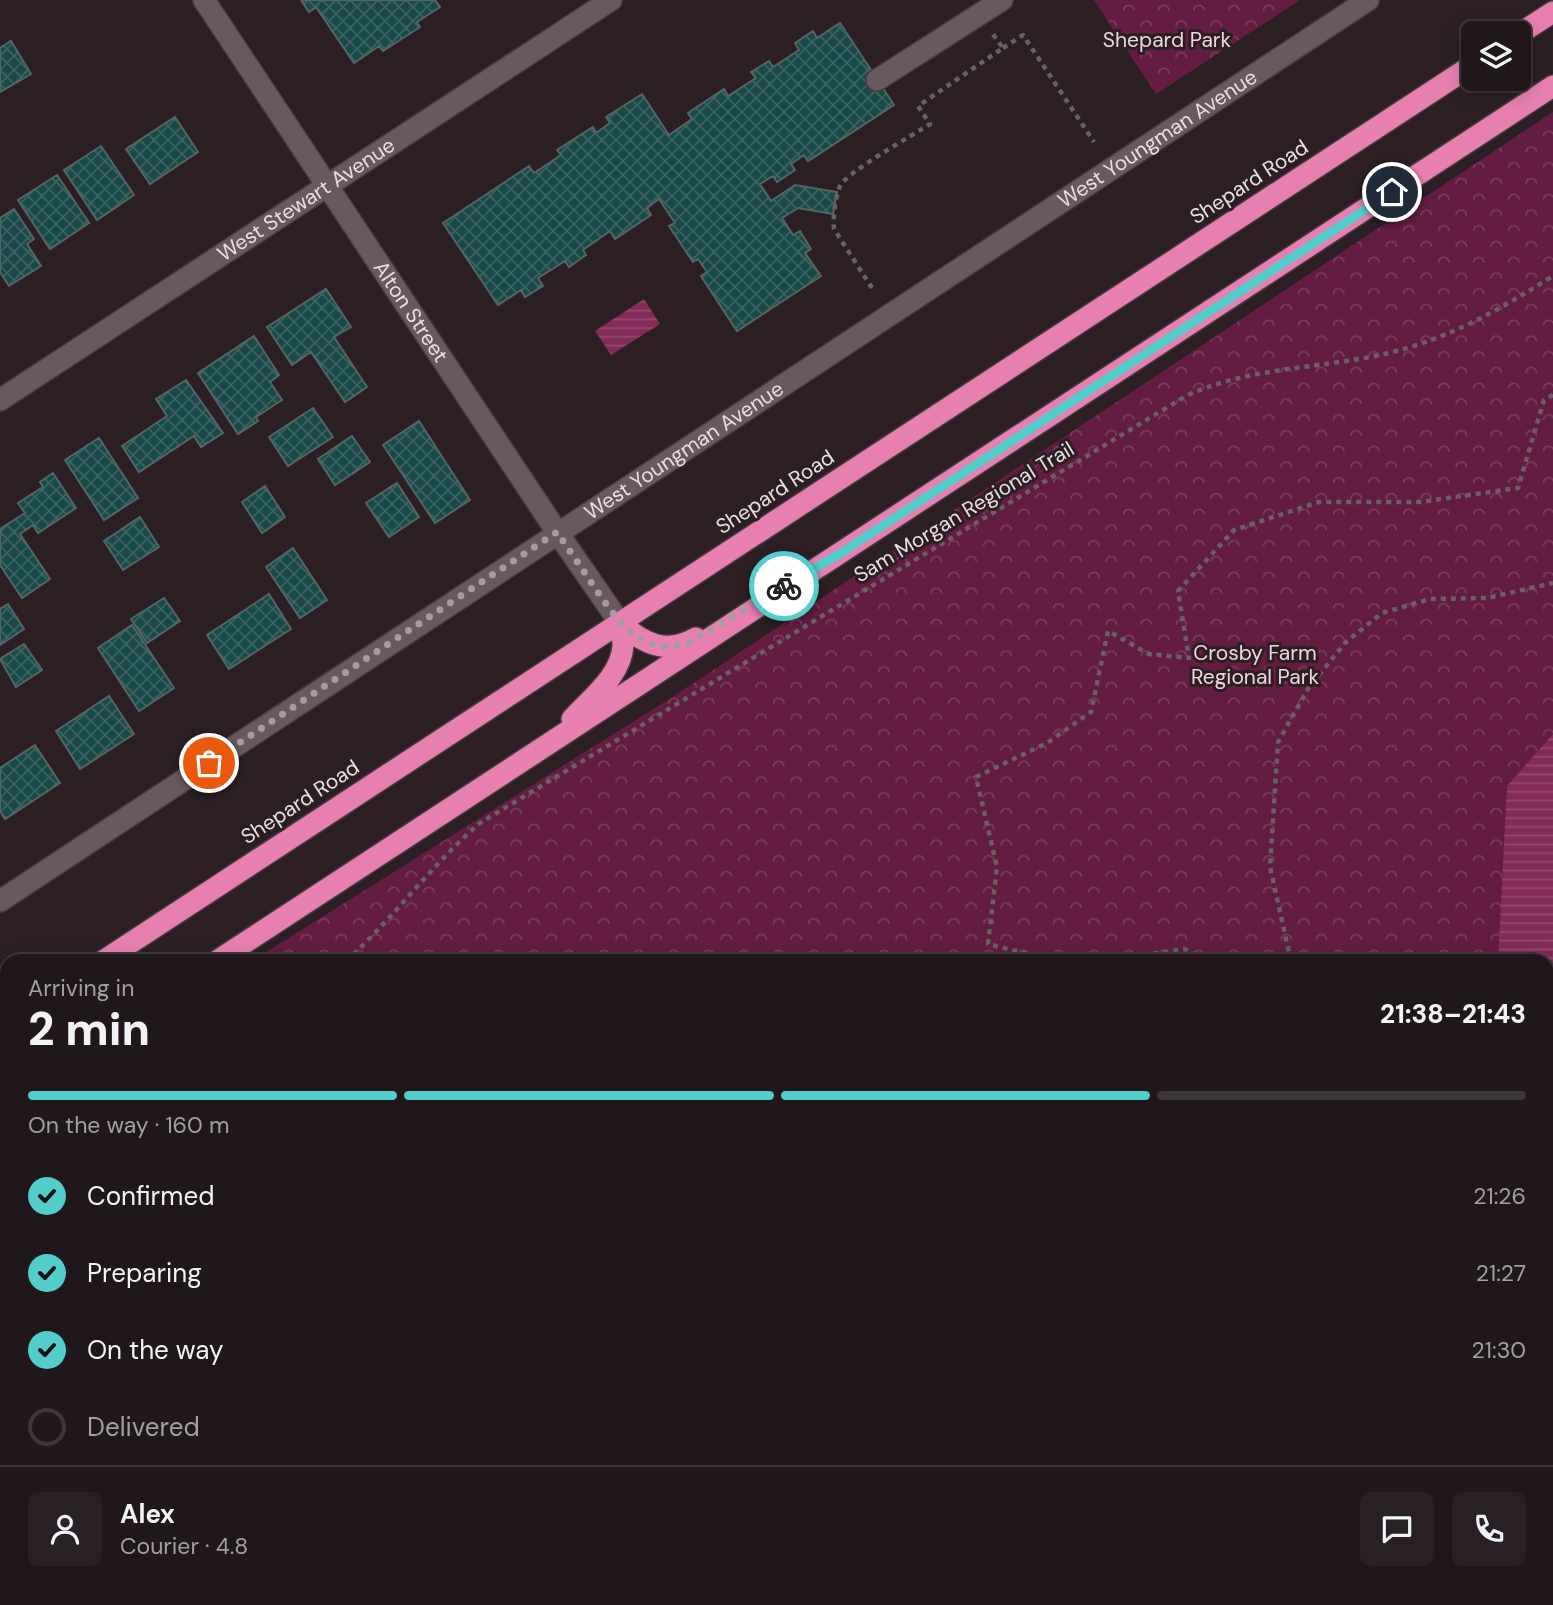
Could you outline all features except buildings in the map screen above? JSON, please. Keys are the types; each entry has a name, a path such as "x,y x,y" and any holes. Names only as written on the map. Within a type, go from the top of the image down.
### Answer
{"highway":[{"path":"1531,26 1553,12"},
{"name":"Shepard Road","path":"114,954 1461,73"},
{"path":"228,954 1553,86"},
{"path":"620,623 635,637 648,643 675,647 707,632 841,553"},
{"path":"522,762 571,720 607,681 622,652 620,623"}],"street":[{"name":"Alton Street","path":"204,0 620,623"},
{"name":"West Stewart Avenue","path":"0,400 611,0"},
{"path":"877,80 1002,0"},
{"name":"West Youngman Avenue","path":"0,901 1368,0"}],"path":[{"path":"978,15 1003,48"},
{"path":"872,288 834,229 833,219 841,184 857,170 930,124 918,106 1003,48 1023,35 1094,142"},
{"name":"Sam Morgan Regional Trail","path":"353,954 451,848 480,823 1186,396 1223,381 1384,354 1430,341 1492,314 1553,276"},
{"path":"1028,954 988,944 997,867 976,777 1046,743 1091,712 1108,631 1149,654 1189,658 1178,592 1234,530 1319,502 1420,502 1518,488 1544,400 1553,395"},
{"path":"1289,954 1270,867 1278,742 1309,687 1346,642 1382,613 1430,599 1487,597 1553,583"},
{"path":"1147,954 1184,948 1195,954"}],"green space":[{"name":"Shepard Park","path":"1094,0 1300,0 1156,94"},
{"name":"Crosby Farm Regional Park","path":"1553,112 1553,954 263,954 671,698"}],"shaded area":[{"path":"644,299 660,324 611,355 595,331"},
{"path":"1553,734 1553,954 1498,954 1507,786"}],"way so far":[{"path":"209,763 557,532 620,623 635,637 660,646 675,647 689,642 784,586"}],"route":[{"path":"784,586 841,553 1392,192"}]}
